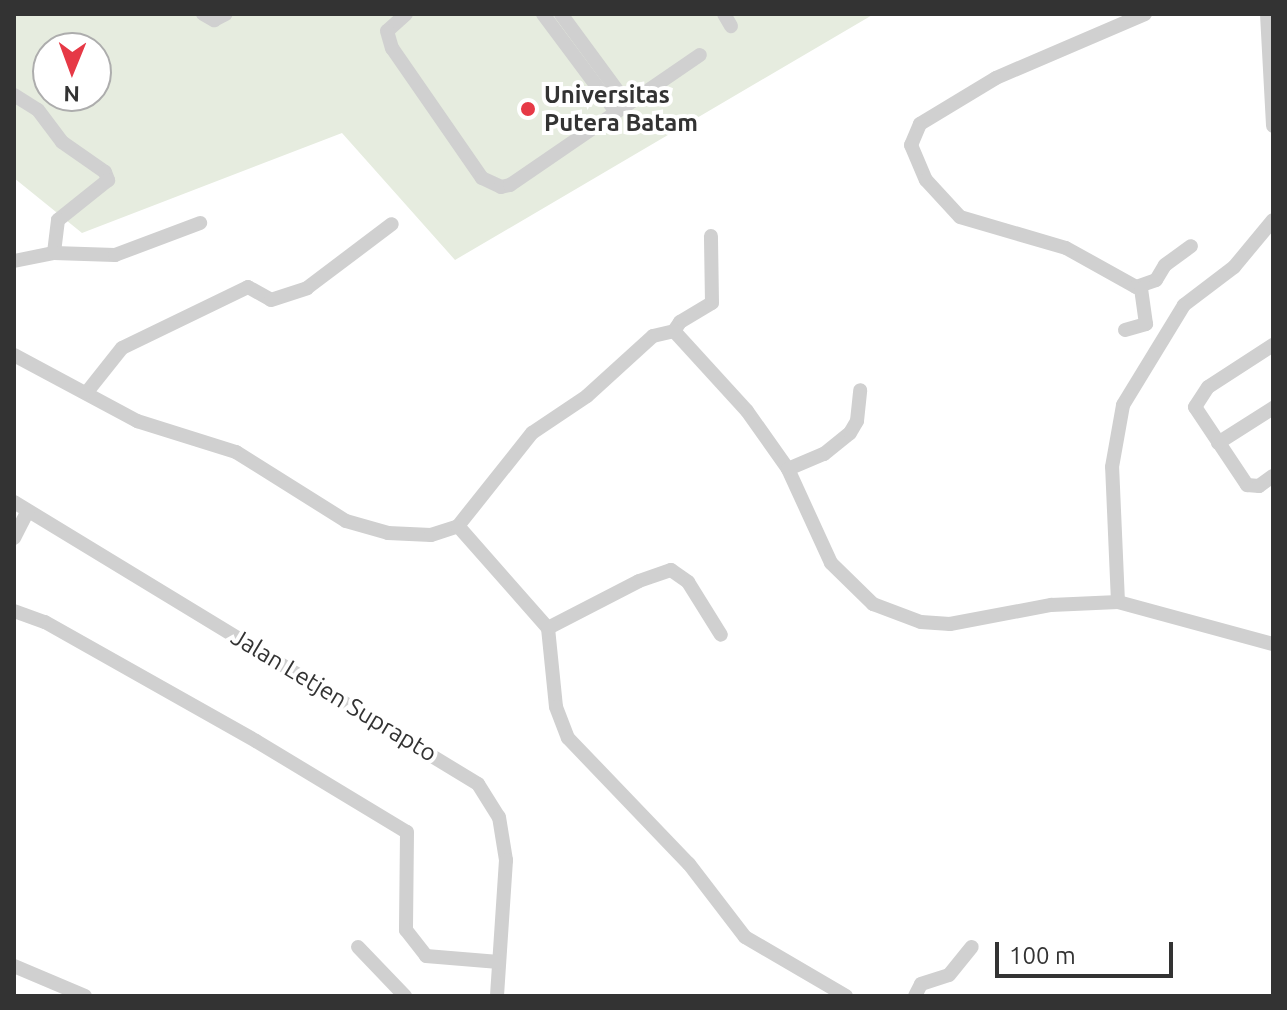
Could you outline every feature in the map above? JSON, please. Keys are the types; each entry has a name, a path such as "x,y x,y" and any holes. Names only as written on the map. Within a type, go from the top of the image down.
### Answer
{"street":[{"path":"203,14 214,20 226,14"},
{"path":"406,14 387,31 392,48 491,185 510,185 700,55"},
{"path":"543,14 621,108"},
{"path":"1141,288 1066,248 960,217 926,180 911,145 920,124 996,78 1145,14"},
{"path":"1267,14 1272,36 1273,126"},
{"path":"567,16 621,108"},
{"path":"14,95 38,110 62,142 108,180 58,220 54,253"},
{"path":"1118,602 1112,467 1123,405 1184,305 1234,267 1273,220"},
{"path":"14,261 54,253 115,255 200,223"},
{"path":"87,392 122,348 248,287 271,300 307,288 392,224"},
{"path":"14,355 137,421 236,452 317,504 365,528 431,535 458,526 532,433 587,396 653,336 674,331 680,322 712,303 711,236"},
{"path":"1141,288 1191,246"},
{"path":"1125,330 1146,324 1141,288"},
{"path":"674,331 747,411 788,469 843,580 873,604 899,616 950,624 1051,605 1118,602 1273,644"},
{"path":"1273,345 1195,399 1199,416 1247,485 1259,486 1273,476"},
{"path":"788,469 824,454 850,433 857,421 860,390"},
{"path":"1218,443 1273,408"},
{"name":"Jalan Letjen Suprapto","path":"14,502 478,784 503,833 497,996"},
{"path":"14,538 28,511"},
{"path":"458,526 548,628 551,684 568,738 689,864 745,937 846,996"},
{"path":"548,628 639,581 671,570 688,582 721,635"},
{"path":"14,611 45,622 243,733 407,832 406,930 426,956 499,962"},
{"path":"358,947 405,996"},
{"path":"915,996 921,984 949,975 972,947"},
{"path":"14,966 85,996"}],"shaded area":[{"path":"14,14 874,14 455,260 342,133 82,233 14,178"}],"place":[{"name":"Universitas Putera Batam","path":"528,109"}]}
